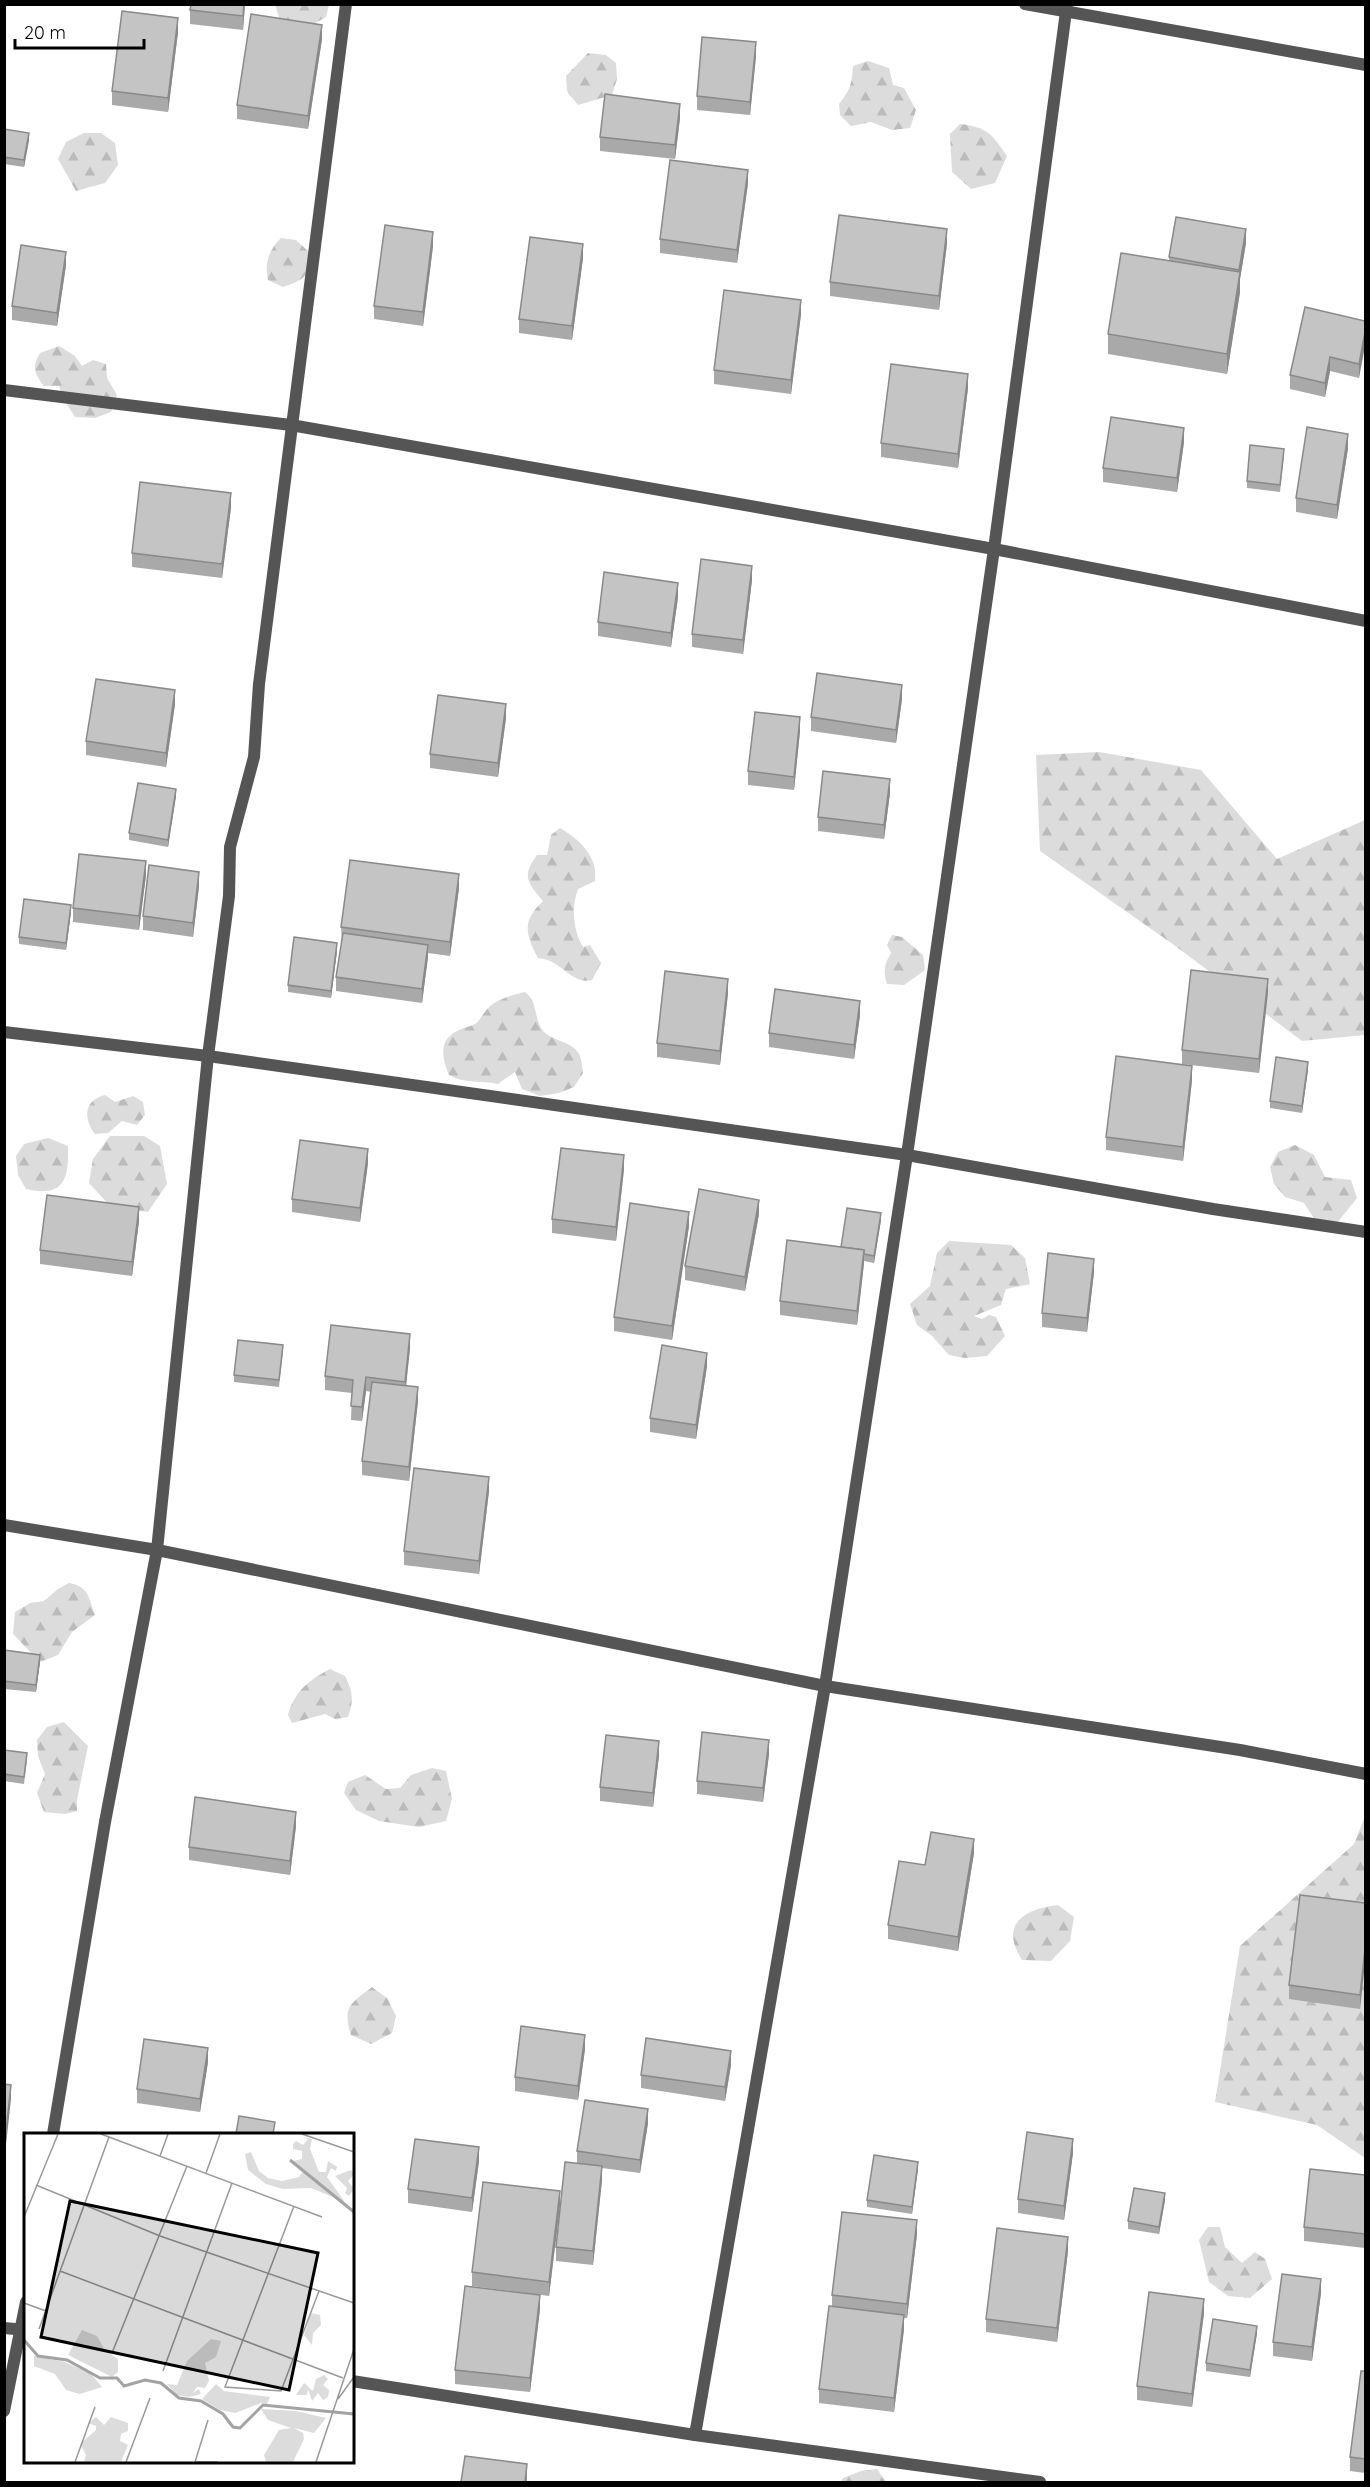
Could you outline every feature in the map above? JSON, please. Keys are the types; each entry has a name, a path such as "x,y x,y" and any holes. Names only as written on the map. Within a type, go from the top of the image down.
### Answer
{"street":[{"path":"53,2133 105,1822 157,1550 208,1056 229,896 230,847 254,757 259,684 346,4"},
{"path":"1025,4 1067,8 1365,65"},
{"path":"694,2435 825,1686 907,1155 994,549 1067,8"},
{"path":"4,390 291,424 994,549 1365,621"},
{"path":"4,1032 208,1056 907,1155 1213,1209 1365,1232"},
{"path":"4,1525 157,1550 825,1686 1240,1750 1365,1774"},
{"path":"4,2328 23,2330 4,2411"},
{"path":"354,2381 694,2435 1040,2482"}],"green space":[{"path":"275,4 329,5 326,17 300,32 282,28"},
{"path":"588,53 606,55 616,63 617,79 612,95 578,105 567,91 566,76"},
{"path":"868,61 889,68 893,85 904,88 916,110 910,128 892,130 871,122 851,126 840,115 839,104 850,86 853,66"},
{"path":"960,124 977,127 988,133 1007,156 995,183 971,189 952,172 950,134"},
{"path":"84,133 101,133 115,143 118,165 105,183 76,191 58,159 66,142"},
{"path":"281,238 296,240 309,252 305,276 283,287 268,280 267,268 273,247"},
{"path":"59,346 75,356 82,366 93,360 106,364 107,378 117,395 111,412 95,418 75,417 63,398 59,386 44,386 35,370 37,358 40,353"},
{"path":"1099,752 1201,770 1277,859 1365,820 1365,1035 1302,1041 1174,945 1040,851 1036,755"},
{"path":"560,828 581,843 594,864 595,881 578,889 574,911 575,926 583,947 590,945 601,963 592,980 578,979 554,963 538,958 528,934 529,921 543,901 530,884 529,869 537,855 547,855 551,835"},
{"path":"892,935 902,937 923,955 925,970 904,985 887,984 885,968 891,953 887,945"},
{"path":"525,992 532,999 543,1031 571,1046 579,1054 583,1073 574,1087 559,1093 540,1096 522,1089 515,1072 498,1084 467,1081 449,1075 443,1050 451,1035 475,1024 494,1003"},
{"path":"105,1095 115,1102 133,1096 143,1102 145,1115 137,1125 122,1121 108,1133 95,1134 87,1116 89,1105 98,1097"},
{"path":"110,1136 144,1136 160,1146 167,1184 148,1212 111,1207 89,1183 93,1159"},
{"path":"48,1138 68,1146 67,1168 62,1183 49,1191 26,1189 18,1175 16,1156 24,1144"},
{"path":"1295,1145 1314,1155 1325,1177 1351,1180 1357,1198 1337,1223 1315,1220 1304,1203 1285,1197 1274,1184 1270,1167 1278,1152"},
{"path":"949,1241 1011,1245 1025,1258 1030,1284 1006,1289 1001,1305 974,1316 982,1319 989,1315 996,1317 1005,1336 987,1356 965,1358 949,1355 932,1336 917,1325 910,1304 930,1286 937,1253"},
{"path":"69,1583 84,1590 95,1615 72,1632 58,1655 40,1662 13,1634 15,1612 30,1603 44,1601"},
{"path":"330,1669 345,1676 350,1687 352,1701 348,1717 335,1719 325,1714 292,1723 288,1715 298,1693 309,1682"},
{"path":"64,1722 88,1746 77,1800 77,1811 65,1814 44,1812 37,1793 45,1774 38,1756 37,1740 47,1727"},
{"path":"432,1768 446,1771 452,1799 446,1821 419,1827 379,1821 356,1810 344,1793 348,1782 365,1775 386,1789 400,1788 411,1775"},
{"path":"1365,1816 1365,2158 1317,2125 1215,2102 1240,1946 1354,1844"},
{"path":"1058,1905 1074,1917 1070,1941 1051,1961 1022,1960 1013,1937 1014,1928 1026,1915 1035,1910"},
{"path":"372,1987 387,1998 396,2016 392,2033 371,2044 351,2035 348,2026 348,2012 350,2006"},
{"path":"1208,2227 1220,2227 1225,2247 1242,2263 1255,2252 1265,2259 1272,2279 1250,2298 1228,2296 1209,2282 1199,2240"},
{"path":"877,2469 886,2482 841,2482 843,2478 861,2471"}],"building":[{"path":"191,4 244,4 243,16 190,10"},
{"path":"122,11 178,18 168,98 112,91"},
{"path":"251,14 322,25 308,116 237,105"},
{"path":"702,37 756,42 750,102 697,96"},
{"path":"605,94 680,104 675,145 600,137"},
{"path":"4,129 29,133 24,160 4,157"},
{"path":"670,160 748,170 737,250 660,239"},
{"path":"839,215 947,229 939,296 830,282"},
{"path":"1176,217 1246,229 1239,270 1169,257"},
{"path":"385,225 433,232 423,312 374,306"},
{"path":"530,237 583,244 572,326 519,319"},
{"path":"21,245 66,252 57,313 12,306"},
{"path":"1121,253 1240,272 1227,354 1108,334"},
{"path":"724,290 801,300 791,380 714,370"},
{"path":"1305,307 1365,321 1359,364 1330,357 1325,383 1290,375"},
{"path":"891,364 968,374 958,454 881,443"},
{"path":"1111,417 1184,428 1177,478 1103,468"},
{"path":"1307,427 1348,434 1337,505 1296,498"},
{"path":"1250,445 1284,449 1280,485 1247,481"},
{"path":"140,482 231,493 222,564 132,553"},
{"path":"701,559 752,566 743,640 692,634"},
{"path":"604,572 678,583 671,633 598,622"},
{"path":"817,673 902,685 896,730 811,717"},
{"path":"96,679 175,690 166,753 86,741"},
{"path":"438,695 506,704 498,763 430,754"},
{"path":"755,712 800,717 794,777 748,771"},
{"path":"823,771 890,779 884,825 818,817"},
{"path":"138,783 176,789 168,840 129,833"},
{"path":"79,854 146,861 139,916 73,908"},
{"path":"350,860 459,874 450,942 341,927"},
{"path":"149,865 199,872 193,923 143,916"},
{"path":"24,899 71,905 66,943 19,937"},
{"path":"343,933 428,945 422,989 336,977"},
{"path":"294,937 337,943 331,991 288,985"},
{"path":"1191,970 1268,979 1259,1059 1182,1050"},
{"path":"665,971 728,979 720,1051 657,1043"},
{"path":"775,989 860,1001 854,1045 769,1033"},
{"path":"1116,1056 1192,1066 1183,1147 1106,1137"},
{"path":"1276,1057 1308,1062 1302,1106 1270,1101"},
{"path":"300,1140 368,1149 360,1208 292,1199"},
{"path":"561,1148 624,1155 616,1227 552,1219"},
{"path":"699,1189 759,1200 745,1277 685,1266"},
{"path":"47,1195 139,1207 132,1262 40,1250"},
{"path":"630,1203 689,1212 672,1326 614,1317"},
{"path":"847,1208 881,1213 874,1256 864,1254 864,1250 841,1247"},
{"path":"787,1240 864,1250 857,1311 780,1301"},
{"path":"1048,1253 1094,1259 1087,1318 1042,1313"},
{"path":"331,1325 410,1334 405,1382 366,1377 362,1407 351,1406 353,1380 325,1376"},
{"path":"238,1340 283,1345 279,1380 234,1375"},
{"path":"662,1345 707,1353 696,1425 650,1418"},
{"path":"372,1382 418,1387 409,1467 362,1461"},
{"path":"414,1468 489,1477 479,1561 404,1551"},
{"path":"4,1650 40,1655 36,1685 4,1681"},
{"path":"702,1732 769,1740 763,1788 697,1781"},
{"path":"606,1735 659,1741 653,1793 600,1787"},
{"path":"4,1750 27,1753 24,1777 4,1774"},
{"path":"195,1797 296,1812 290,1861 189,1847"},
{"path":"931,1832 974,1839 958,1937 888,1925 899,1861 925,1865"},
{"path":"1300,1895 1365,1903 1365,1949 1360,1995 1289,1985"},
{"path":"521,2026 585,2035 578,2086 515,2077"},
{"path":"646,2038 731,2051 725,2087 641,2075"},
{"path":"144,2039 208,2048 200,2099 137,2089"},
{"path":"4,2084 11,2085 5,2140 4,2140"},
{"path":"585,2100 648,2109 640,2160 577,2151"},
{"path":"239,2116 275,2122 273,2133 236,2133"},
{"path":"1027,2132 1073,2139 1064,2206 1018,2199"},
{"path":"415,2139 479,2147 472,2198 408,2189"},
{"path":"874,2155 918,2162 912,2207 867,2200"},
{"path":"565,2162 602,2166 593,2251 556,2247"},
{"path":"1310,2169 1365,2175 1365,2234 1304,2227"},
{"path":"483,2182 560,2191 549,2282 472,2272"},
{"path":"1134,2188 1165,2193 1159,2227 1128,2221"},
{"path":"842,2212 917,2220 907,2304 832,2295"},
{"path":"997,2228 1068,2237 1057,2328 986,2319"},
{"path":"1282,2274 1321,2279 1312,2347 1273,2342"},
{"path":"465,2286 540,2295 530,2378 455,2370"},
{"path":"1149,2292 1204,2299 1192,2394 1137,2386"},
{"path":"829,2306 904,2315 894,2398 819,2389"},
{"path":"1213,2319 1257,2326 1250,2370 1206,2363"},
{"path":"1361,2371 1365,2371 1365,2459 1350,2457"},
{"path":"465,2456 527,2464 525,2482 461,2482"}]}
